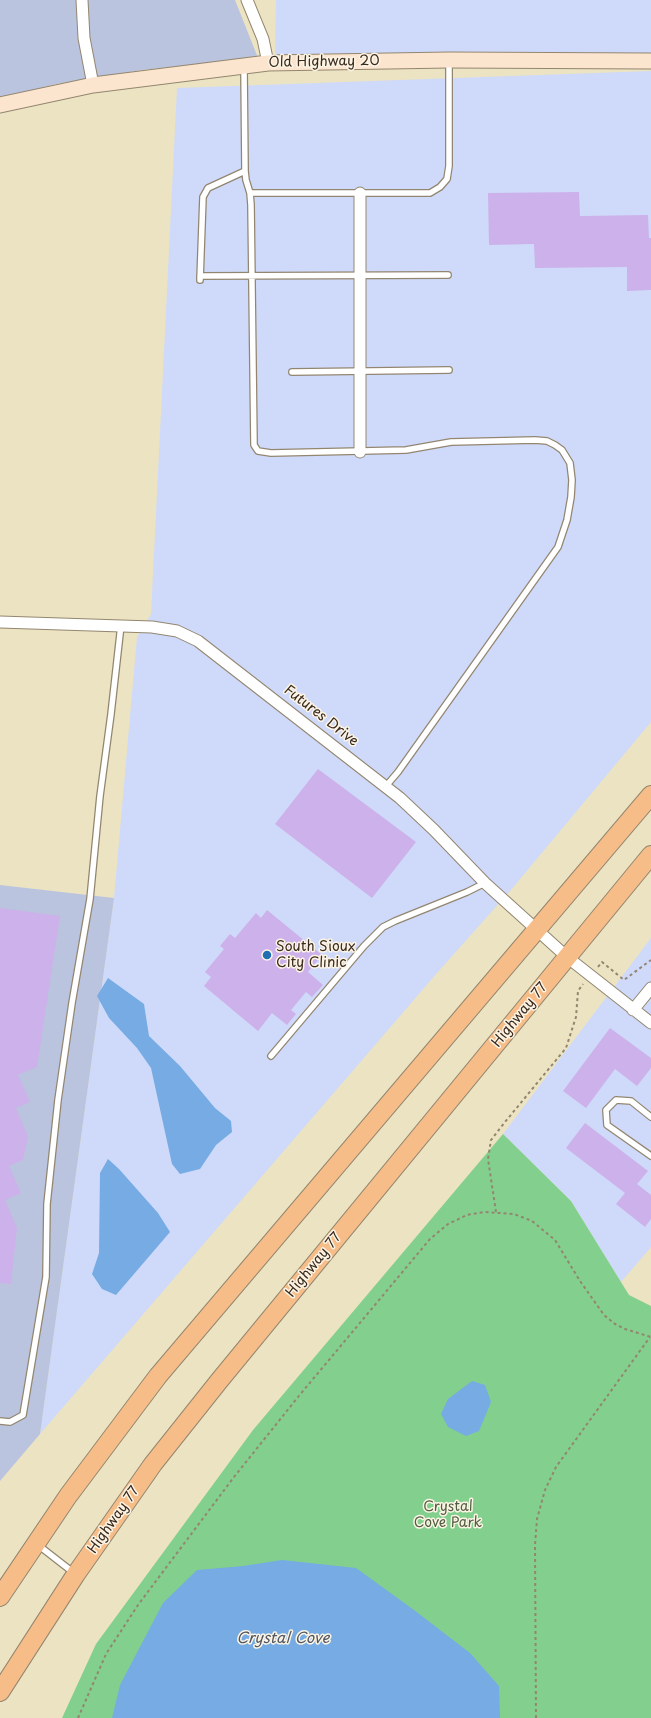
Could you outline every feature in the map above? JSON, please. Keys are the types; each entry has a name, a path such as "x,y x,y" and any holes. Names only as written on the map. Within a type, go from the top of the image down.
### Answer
{"highway":[{"path":"0,1597 68,1496 158,1376 651,795"},
{"name":"Highway 77","path":"0,1692 76,1574 153,1464 651,855"}],"main road":[{"name":"Old Highway 20","path":"0,105 93,85 268,63 449,60 651,61"}],"street":[{"path":"82,0 84,38 93,85"},
{"path":"247,0 263,39 268,63"},
{"path":"360,192 360,452"},
{"name":"Futures Drive","path":"0,622 152,626 173,630 198,641 386,786 422,818 485,883 567,957 651,1023"},
{"path":"633,1010 651,988"}],"lane":[{"path":"250,192 430,192 440,187 447,179 449,166 449,60"},
{"path":"244,65 245,171 250,192 254,445 258,451 271,454 360,452 406,450 451,442 535,440 547,441 555,444 562,450 570,463 572,480 567,520 558,547 398,772 386,786"},
{"path":"245,171 208,188 203,197 200,278 252,276 448,275"},
{"path":"292,372 449,370"},
{"path":"0,1421 10,1422 23,1415 46,1277 47,1204 58,1100 72,1003 90,899 100,796 121,626"},
{"path":"271,1056 364,946 383,927 485,883"},
{"path":"650,1113 631,1101 616,1100 606,1110 608,1125 651,1156"},
{"path":"35,1543 76,1574"}],"path":[{"path":"496,1212 488,1159 491,1140 566,1048 576,1017 578,991 602,962 624,980 651,960"},
{"path":"78,1718 106,1654 138,1605 234,1477 298,1397 430,1239 448,1224 467,1215 484,1212 514,1214 532,1221 555,1240 580,1281 604,1315 615,1324 625,1329 651,1337 556,1467 545,1490 537,1519 535,1545 536,1718"}],"shaded area":[{"path":"0,0 235,0 258,58 142,70 56,84 0,99"},
{"path":"276,0 651,0 651,53 275,57"},
{"path":"651,71 651,722 510,891 437,973 40,1434 114,898 137,637 151,614 177,88"},
{"path":"0,885 114,898 40,1434 0,1481"},
{"path":"651,938 651,1247 621,1282 571,1201 503,1134"}],"green space":[{"name":"Crystal Cove Park","path":"503,1134 571,1201 629,1295 651,1306 651,1718 62,1718 96,1644 253,1430"}],"water":[{"path":"108,978 144,1004 149,1036 180,1066 215,1108 231,1121 232,1132 216,1145 200,1169 180,1174 172,1164 151,1068 137,1048 109,1018 97,996"},
{"path":"108,1159 119,1169 158,1213 170,1232 116,1295 102,1289 92,1274 99,1253 100,1173"},
{"path":"472,1381 485,1385 491,1402 479,1431 466,1436 448,1427 441,1414 448,1399"},
{"name":"Crystal Cove","path":"282,1560 356,1568 414,1610 470,1653 499,1686 500,1718 112,1718 120,1685 163,1603 197,1570 243,1566"}],"building":[{"path":"579,192 580,216 648,215 649,238 651,238 651,290 627,291 627,267 535,268 534,244 489,245 488,193"},
{"path":"318,769 416,842 372,898 275,824"},
{"path":"0,908 60,916 37,1067 18,1075 30,1102 16,1108 28,1137 23,1160 9,1166 21,1193 5,1200 17,1228 11,1284 0,1283"},
{"path":"267,910 322,955 308,972 323,985 312,997 306,992 291,1010 296,1014 287,1025 272,1013 258,1031 204,986 211,977 205,972 224,949 220,946 230,934 235,938 256,913 261,918"},
{"path":"610,1028 651,1058 651,1068 637,1086 615,1069 586,1108 563,1091"},
{"path":"585,1123 648,1171 637,1184 651,1195 651,1219 645,1227 616,1204 625,1193 566,1148"}],"place":[{"name":"South Sioux City Clinic","path":"267,955"}]}
